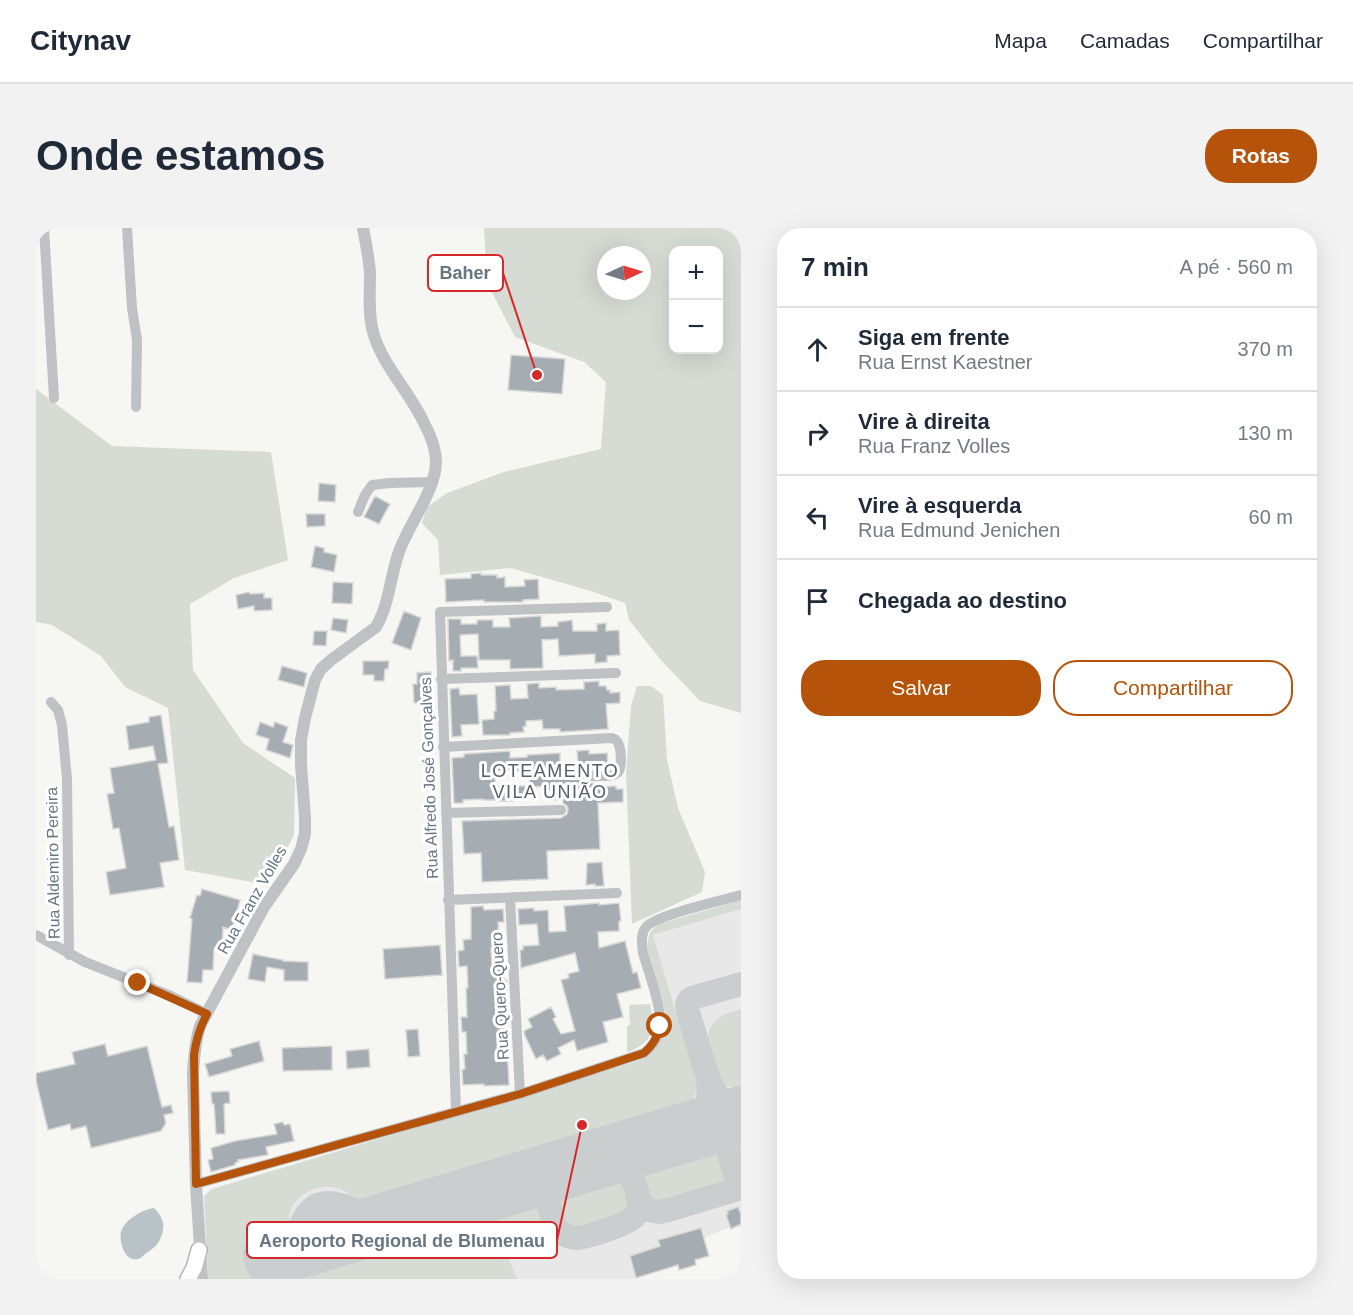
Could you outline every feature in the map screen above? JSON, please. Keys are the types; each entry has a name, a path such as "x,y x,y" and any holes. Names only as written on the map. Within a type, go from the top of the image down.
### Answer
{"main road":[{"path":"188,1279 199,1250"}],"street":[{"path":"44,228 54,398"},
{"path":"127,228 132,308 137,340 136,407"},
{"name":"Rua Franz Volles","path":"202,1279 196,1184 194,1055 196,1038 200,1026 264,907 294,864 301,849 305,834 305,817 301,740 315,680 321,669 376,627 387,600 399,552 433,482 436,460 431,438 416,407 380,349 373,331 369,258 363,228"},
{"path":"358,512 365,495 372,486 390,483 433,482"},
{"name":"Rua Alfredo José Gonçalves","path":"456,1111 440,612 607,607"},
{"path":"441,678 616,673"},
{"name":"Rua Aldemiro Pereira","path":"51,702 58,710 62,724 67,779 69,955"},
{"path":"443,747 612,738 616,740 619,745 621,768 619,772 590,776"},
{"path":"446,813 561,810"},
{"path":"448,900 617,893"},
{"path":"196,1184 520,1094 644,1053 653,1045 660,1026 660,1015 643,953 642,935 646,926 660,918 741,895"},
{"name":"Rua Quero-Quero","path":"510,898 520,1094"},
{"path":"36,936 69,955 171,996 207,1014"}],"shaded area":[{"path":"484,228 741,228 741,713 700,701 660,659 629,620 625,603 511,568 440,575 438,540 422,523 427,507 447,493 504,472 601,449 606,382 584,362 515,337 487,283"},
{"path":"36,389 112,446 271,452 288,560 234,578 190,604 193,670 243,743 295,778 294,835 276,870 263,884 185,870 168,708 125,687 101,656 52,625 36,622"},
{"path":"637,686 651,686 663,695 667,760 678,808 705,872 702,892 632,924 626,773 631,706"},
{"path":"741,900 741,909 653,935 697,1079 695,1096 690,1104 676,1114 369,1206 333,1187 311,1190 294,1204 289,1215 288,1229 263,1238 274,1275 528,1201 539,1209 545,1233 539,1241 508,1251 508,1257 517,1279 208,1279 204,1196 213,1189 635,1062 646,1056 655,1049 660,1041 665,1025 663,1004 648,952 650,933 659,924"},
{"path":"741,909 741,1227 731,1229 730,1227 704,1238 709,1256 695,1260 696,1265 679,1270 677,1265 636,1277 636,1279 213,1279 209,1277 204,1196 210,1189 662,1054 679,1021 653,935"},
{"path":"650,1004 653,1025 650,1036 638,1048 627,1052 627,1026 630,1025 629,1005"},
{"path":"741,1009 741,1089 729,1087 723,1083 716,1070 708,1040 709,1031 715,1021"},
{"path":"711,1146 720,1152 725,1163 724,1186 661,1205 649,1201 640,1177 645,1166"},
{"path":"612,1175 618,1178 627,1193 629,1204 627,1211 599,1225 580,1229 568,1228 560,1210 561,1191"},
{"path":"154,1208 163,1221 160,1240 140,1258 133,1259 126,1254 122,1245 123,1227 134,1216"}],"building":[{"path":"511,355 565,359 562,394 508,390"},
{"path":"319,483 336,485 335,502 318,501"},
{"path":"375,496 390,504 379,524 364,517"},
{"path":"306,514 325,514 325,526 307,527"},
{"path":"315,546 324,548 324,552 337,555 334,572 311,567"},
{"path":"481,573 481,575 497,575 497,578 505,577 505,587 525,586 524,580 538,579 539,599 523,600 523,602 484,602 484,600 446,602 445,579 471,578 471,574"},
{"path":"333,582 353,583 352,604 332,603"},
{"path":"249,592 250,594 264,593 264,598 272,598 272,610 254,611 254,606 238,609 236,595"},
{"path":"404,611 421,618 411,650 392,643"},
{"path":"541,616 541,627 558,626 558,622 572,620 573,631 597,631 597,624 606,623 606,631 619,630 620,655 607,656 607,662 595,663 595,654 559,656 558,639 542,640 543,668 510,669 510,660 479,660 478,634 460,635 461,656 477,656 478,668 461,668 461,671 453,671 453,660 449,661 448,619 461,619 461,624 477,624 477,620 493,620 493,627 510,627 509,618"},
{"path":"333,618 348,620 346,633 331,630"},
{"path":"314,631 327,631 326,646 313,645"},
{"path":"363,661 389,661 388,669 385,669 384,681 374,681 374,675 363,675"},
{"path":"282,666 307,673 304,687 278,680"},
{"path":"431,672 432,702 414,703 413,684 417,684 417,673"},
{"path":"599,681 599,686 606,686 610,693 620,692 620,703 606,704 608,729 560,732 560,729 543,729 542,720 526,721 526,726 523,727 524,732 510,733 510,735 483,735 482,720 494,719 494,711 496,711 495,686 510,685 511,699 528,698 527,684 539,683 539,688 556,687 556,690 584,689 584,682"},
{"path":"459,688 460,695 477,694 479,724 461,725 462,736 452,737 450,689"},
{"path":"161,715 168,763 158,764 169,827 174,826 179,860 160,863 164,887 110,895 106,872 126,868 119,828 113,829 107,794 114,793 110,768 156,760 153,746 129,750 126,726 149,722 149,717"},
{"path":"260,722 273,727 275,722 288,727 283,742 293,745 290,758 266,750 269,739 256,735"},
{"path":"589,750 589,754 607,753 608,768 587,769 583,775 584,780 600,784 600,787 616,786 616,789 623,789 623,802 598,803 600,849 547,851 548,879 482,882 481,853 464,854 462,821 561,818 567,814 568,809 563,800 555,800 555,790 547,791 547,786 530,787 529,771 511,770 495,771 495,786 526,786 527,794 513,795 513,801 483,799 454,803 452,758 464,757 464,754 510,751 510,758 560,753 560,763 578,762 577,751"},
{"path":"602,862 604,886 586,885 587,863"},
{"path":"202,889 240,900 232,930 223,927 222,950 214,949 213,970 203,970 202,983 187,982 192,919 190,918 197,895 200,896"},
{"path":"599,903 599,905 619,903 621,921 619,921 619,931 598,932 599,948 625,941 633,973 637,972 641,988 617,994 623,1017 603,1022 608,1042 577,1051 574,1040 558,1048 561,1054 547,1061 543,1055 536,1059 524,1031 532,1027 528,1019 551,1007 556,1017 553,1019 561,1034 575,1031 561,980 569,978 568,974 579,971 575,953 521,968 520,950 523,950 523,946 539,945 537,924 519,925 518,909 548,910 549,932 566,931 564,906"},
{"path":"483,906 484,910 503,909 504,922 498,922 499,939 503,939 504,947 491,948 492,965 503,965 504,981 507,980 507,993 502,993 503,1015 508,1015 508,1026 506,1026 509,1085 463,1085 464,1054 467,1054 466,1032 462,1032 461,1017 467,1017 466,988 468,988 467,966 459,967 458,951 464,950 463,940 471,939 471,907"},
{"path":"440,945 442,975 385,979 383,949"},
{"path":"253,954 283,961 308,962 308,981 284,981 284,970 267,967 265,982 248,979"},
{"path":"418,1029 420,1056 408,1057 406,1030"},
{"path":"259,1041 264,1061 209,1077 205,1064 232,1056 230,1049"},
{"path":"105,1044 108,1056 147,1046 162,1107 171,1105 173,1113 164,1115 166,1123 161,1131 91,1148 86,1126 71,1130 70,1124 48,1130 36,1073 75,1064 72,1052"},
{"path":"332,1046 332,1070 283,1071 282,1048"},
{"path":"369,1049 370,1067 347,1069 346,1051"},
{"path":"229,1091 230,1103 224,1104 225,1134 216,1134 211,1092"},
{"path":"283,1122 284,1125 290,1124 294,1141 266,1147 268,1155 238,1160 235,1165 211,1172 208,1160 213,1159 211,1148 235,1141 277,1134 274,1124"},
{"path":"738,1207 741,1224 731,1229 726,1215 727,1211"},
{"path":"701,1228 709,1256 695,1260 696,1265 679,1270 678,1265 636,1278 630,1256 660,1246 658,1240"}],"taxiway":[{"path":"741,984 692,998 687,1005 703,1063 716,1093 723,1101 741,1112"},
{"path":"687,1132 699,1120 706,1108 708,1078"},
{"path":"739,1189 726,1142 730,1128 741,1117"},
{"path":"632,1179 634,1160 638,1151 654,1141"},
{"path":"540,1176 555,1227 566,1236 575,1238 597,1233 632,1219 636,1215 639,1200 634,1184 625,1168 613,1159 594,1159"},
{"path":"639,1202 649,1210 659,1212 741,1188"},
{"path":"294,1249 304,1218 316,1206 325,1203 352,1209 374,1220 397,1219"}],"runway":[{"path":"273,1256 741,1116"}],"place":[{"name":"Baher","path":"537,375"},
{"name":"Aeroporto Regional de Blumenau","path":"582,1125"}],"district":[{"name":"LOTEAMENTO VILA UNIÃO","path":"550,781"}],"route":[{"path":"138,983 207,1014 196,1038 194,1055 196,1184 520,1094 644,1053 653,1045 660,1026"}]}
